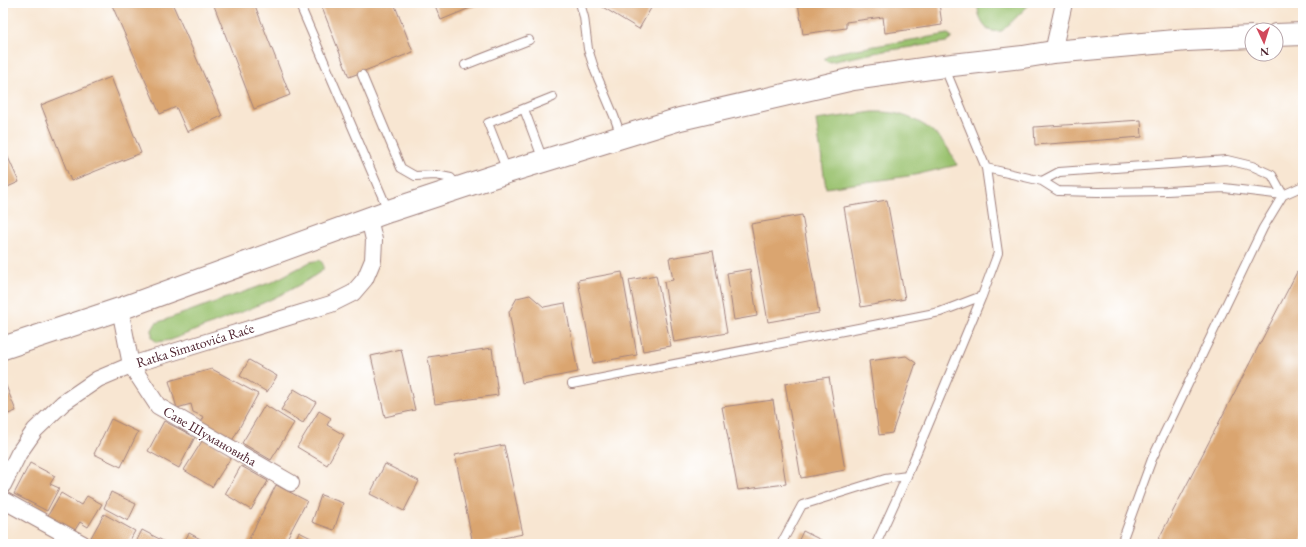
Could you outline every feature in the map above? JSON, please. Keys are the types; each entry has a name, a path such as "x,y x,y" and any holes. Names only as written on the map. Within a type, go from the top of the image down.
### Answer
{"main road":[{"path":"1284,35 1303,34"},
{"path":"3,348 120,309 389,211 507,172 680,119 853,79 1053,52 1244,36"}],"street":[{"path":"1053,52 1064,3"},
{"name":"Ratka Simatovića Raće","path":"3,485 19,453 35,430 63,403 98,380 131,365 331,304 353,293 365,279 373,260 374,240 369,218"},
{"name":"Саве Шумановића","path":"120,309 131,365 158,406 291,483"},
{"path":"3,500 83,544"}],"lane":[{"path":"299,3 389,211"},
{"path":"580,3 584,17 588,49 595,71 621,136"},
{"path":"465,65 529,40"},
{"path":"876,544 907,476 982,296 998,253 986,168 944,66"},
{"path":"362,75 401,168 415,176 436,175 451,178 458,188"},
{"path":"507,172 488,123 553,97"},
{"path":"524,108 544,161"},
{"path":"1042,181 1059,172 1227,160 1252,166 1272,175 1283,196"},
{"path":"986,168 1042,181 1058,191 1160,191 1224,188 1283,196"},
{"path":"1121,544 1152,459 1263,228 1283,196 1303,186"},
{"path":"572,384 940,312 982,296"},
{"path":"782,544 802,506 885,479 907,476"}],"green space":[{"path":"978,3 1031,3 1002,31 992,31 985,27 980,19"},
{"path":"948,34 951,36 951,39 947,42 884,51 830,62 827,62 824,59 831,54 850,50"},
{"path":"873,112 889,112 908,117 934,132 947,147 957,165 915,175 826,188 816,120"},
{"path":"320,260 323,264 323,270 268,301 171,340 157,342 152,338 152,330 156,323 272,282 310,262"}],"building":[{"path":"111,3 152,3 153,5 156,3 172,3 222,116 187,132 176,107 160,114"},
{"path":"213,3 254,3 290,95 254,109"},
{"path":"325,3 394,3 413,52 349,77 321,5"},
{"path":"434,3 482,3 441,20"},
{"path":"596,3 654,3 639,29"},
{"path":"798,3 939,3 942,25 885,33 883,17 846,22 846,28 803,34"},
{"path":"111,77 141,153 71,181 41,105"},
{"path":"1141,120 1142,137 1035,145 1034,127"},
{"path":"3,146 19,182 3,189"},
{"path":"887,200 905,299 861,307 844,207"},
{"path":"802,215 819,313 768,322 751,224"},
{"path":"713,251 727,333 674,342 664,282 673,280 669,258"},
{"path":"750,269 757,316 734,320 727,273"},
{"path":"622,272 637,355 593,363 578,280"},
{"path":"1297,272 1303,275 1303,544 1156,544"},
{"path":"656,275 671,346 643,351 629,280"},
{"path":"530,295 544,307 565,303 578,372 522,383 509,312 517,298"},
{"path":"492,348 498,395 435,404 428,357"},
{"path":"401,349 415,410 385,417 371,356"},
{"path":"906,356 916,363 892,433 879,435 869,361"},
{"path":"249,360 277,376 267,392 240,376"},
{"path":"212,369 258,394 232,441 200,424 204,417 193,412 191,404 177,408 169,381"},
{"path":"829,377 845,470 801,478 785,384"},
{"path":"3,378 16,411 3,416"},
{"path":"294,389 316,402 303,423 281,410"},
{"path":"773,400 786,484 738,490 722,407"},
{"path":"265,405 294,423 271,460 242,443"},
{"path":"319,411 331,418 327,425 344,435 327,465 297,447"},
{"path":"111,419 138,432 121,467 94,454"},
{"path":"164,421 195,437 179,468 148,451"},
{"path":"204,438 232,456 212,487 184,470"},
{"path":"504,445 523,534 473,544 455,455"},
{"path":"30,463 55,476 50,484 59,488 47,511 14,494"},
{"path":"385,464 419,481 404,511 370,494"},
{"path":"241,466 268,481 251,510 225,494"},
{"path":"276,485 307,501 284,544 249,544 247,543"},
{"path":"111,492 136,504 128,521 104,508"},
{"path":"61,493 81,505 87,496 102,504 88,527 80,522 73,533 47,517"},
{"path":"321,495 343,503 334,530 312,522"},
{"path":"104,514 135,531 128,544 94,544 89,541"},
{"path":"142,530 169,544 135,544"},
{"path":"803,531 829,544 797,544"},
{"path":"299,532 321,543 293,544"},
{"path":"189,533 210,544 183,544"}]}
